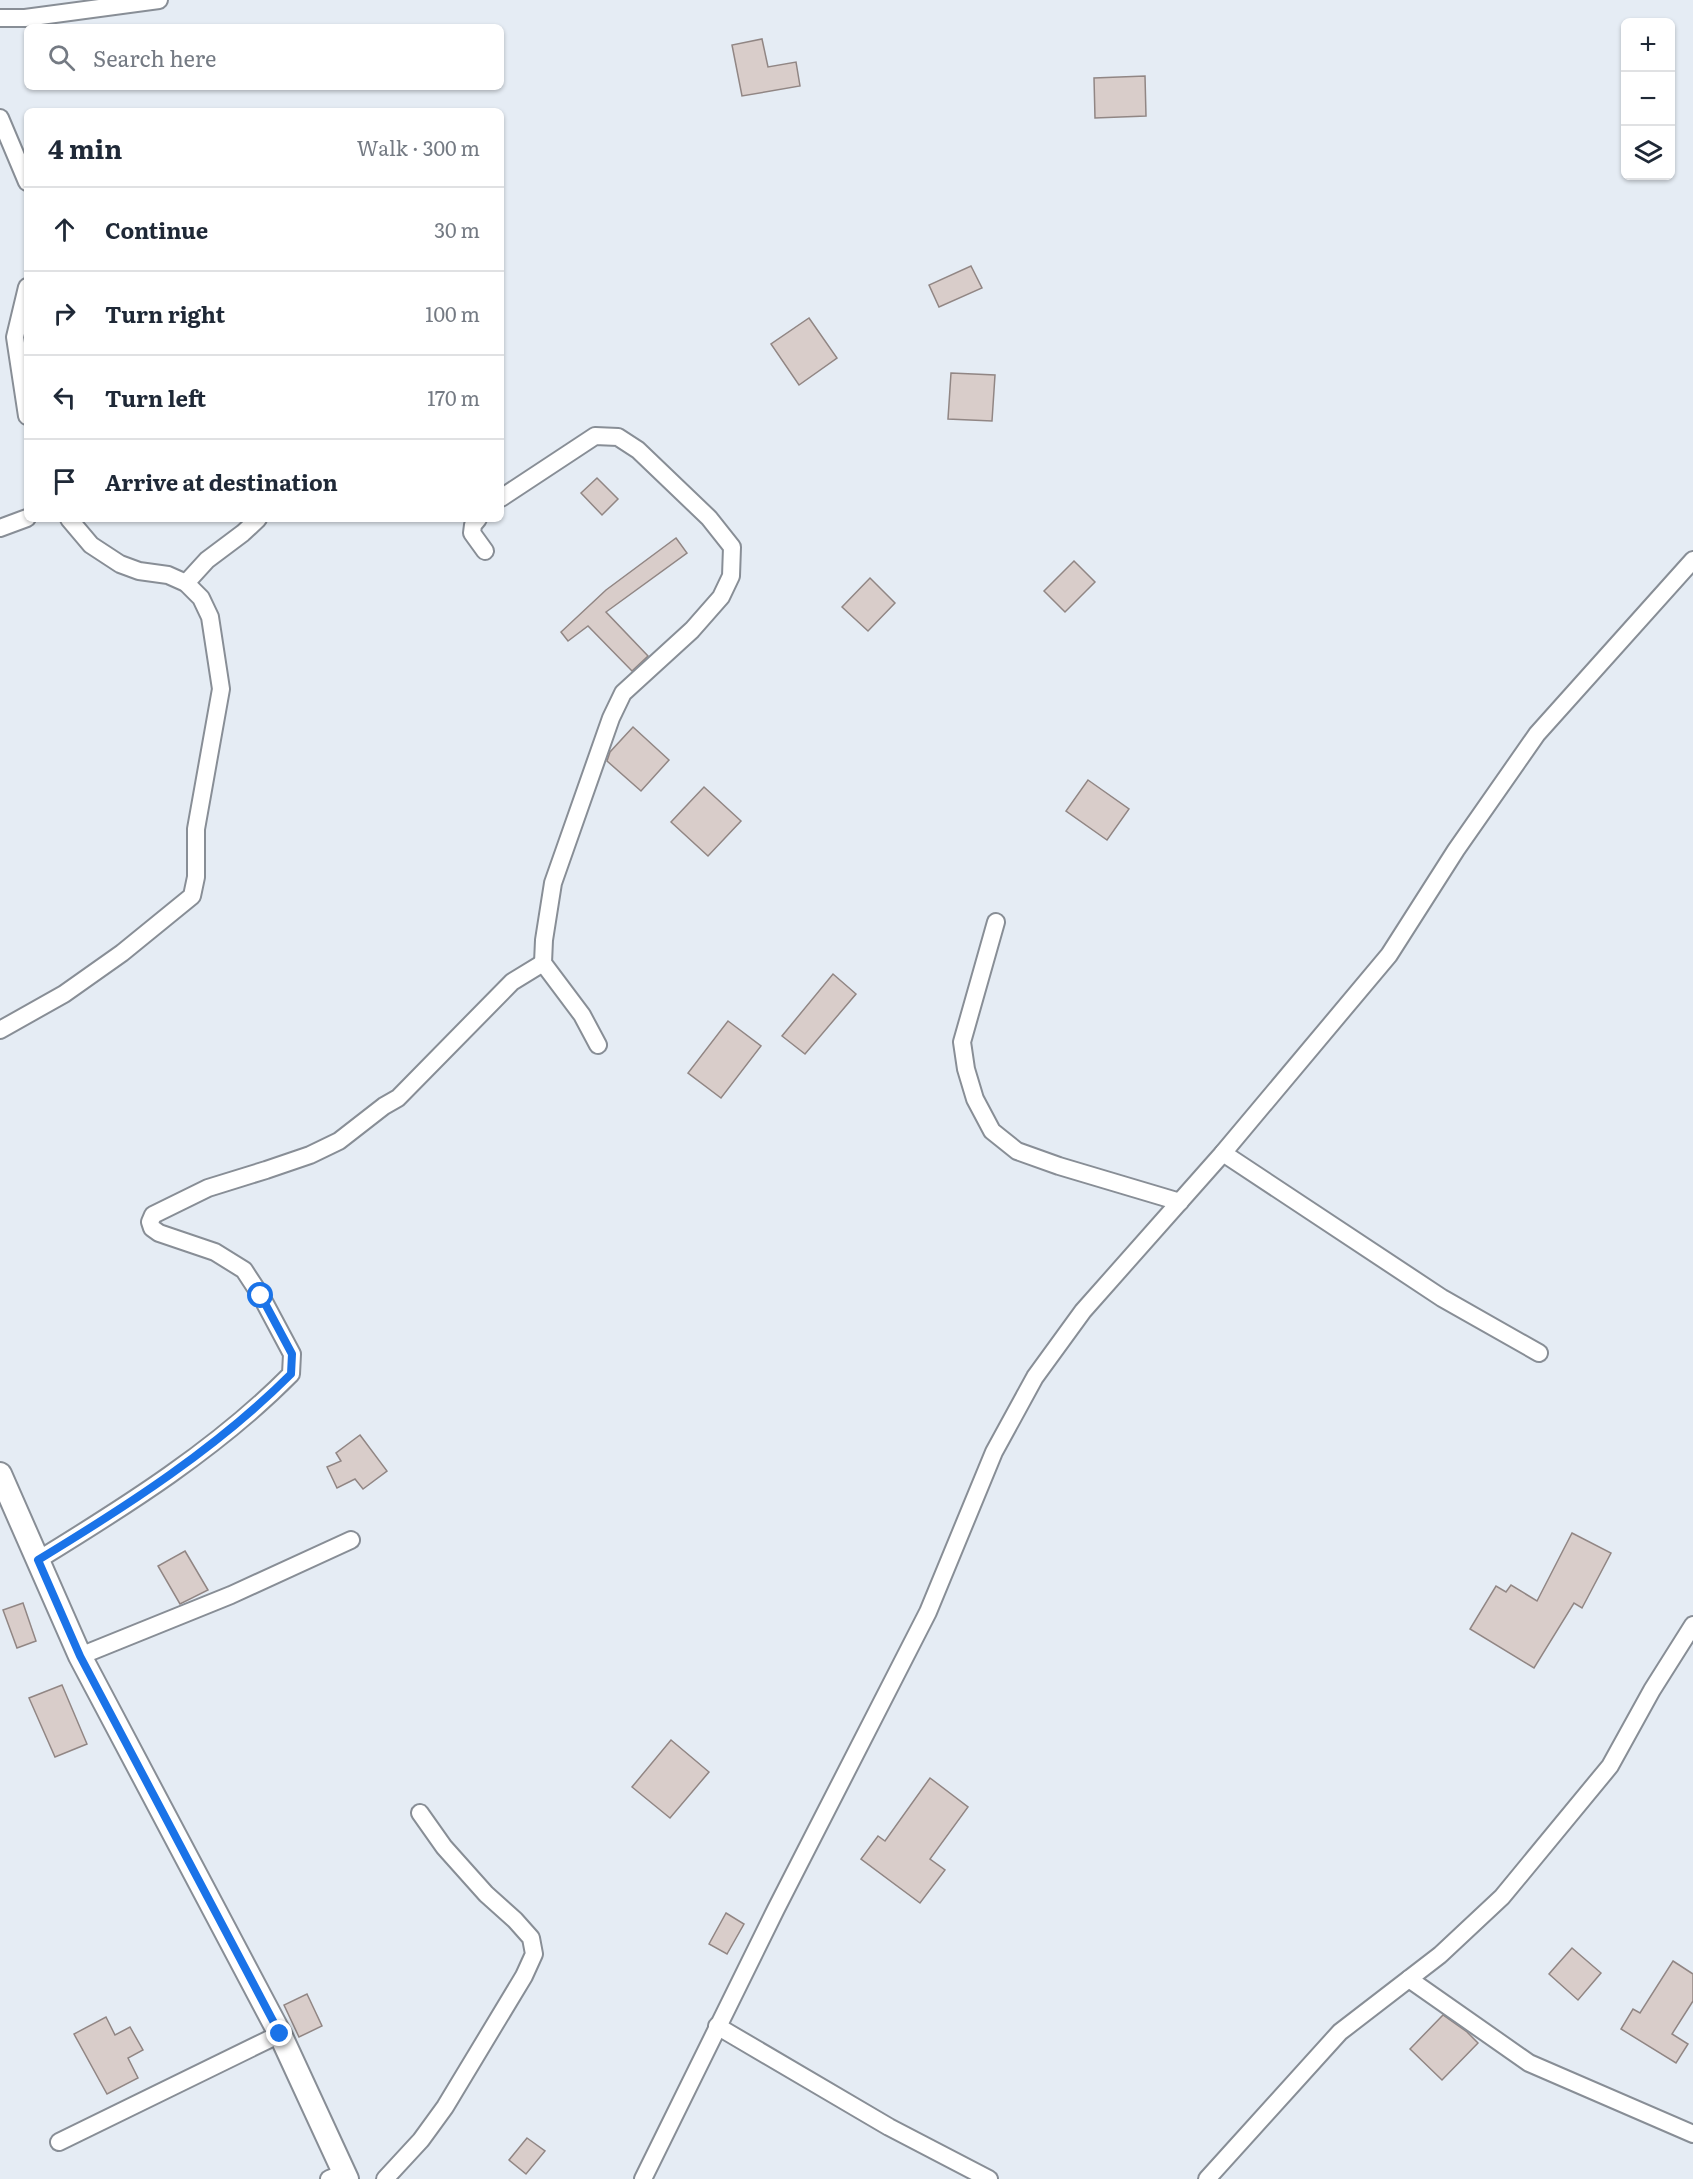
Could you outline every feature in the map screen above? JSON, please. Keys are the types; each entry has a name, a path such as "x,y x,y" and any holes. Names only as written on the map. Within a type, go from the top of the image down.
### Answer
{"main road":[{"path":"0,1474 80,1656 280,2034 340,2177"}],"street":[{"path":"0,18 25,18 159,0"},
{"path":"0,118 24,175"},
{"path":"24,299 15,337 24,396"},
{"path":"504,496 595,435 618,437 638,450 709,518 732,547 731,576 721,597 692,630 623,693 611,718 553,883 544,940 543,963 582,1015 598,1045"},
{"path":"0,528 24,519"},
{"path":"0,1030 64,994 122,953 192,896 196,877 196,829 221,689 210,617 201,598 186,583 168,575 139,571 120,564 91,545 72,522"},
{"path":"186,583 207,560 255,522"},
{"path":"476,522 472,533 485,552"},
{"path":"643,2179 717,2026 928,1612 994,1452 1035,1377 1083,1311 1223,1153 1389,955 1456,850 1537,734 1693,560"},
{"path":"996,922 962,1042 966,1069 975,1100 992,1131 1017,1151 1180,1202"},
{"path":"38,1560 122,1509 180,1467 274,1392 291,1374 292,1354 261,1296 244,1270 215,1252 159,1233 152,1228 150,1222 153,1215 208,1188 310,1155 339,1141 398,1098 512,982 543,963"},
{"path":"1223,1153 1442,1298 1539,1353"},
{"path":"80,1656 231,1595 351,1540"},
{"path":"1207,2179 1340,2032 1440,1955 1502,1897 1610,1766 1652,1690 1693,1625"},
{"path":"386,2179 421,2140 445,2107 524,1976 534,1954 531,1938 478,1886 444,1847 420,1814"},
{"path":"1409,1979 1529,2063 1693,2134"},
{"path":"717,2026 889,2127 989,2179"},
{"path":"59,2142 280,2034"}],"building":[{"path":"762,39 768,67 796,62 800,86 742,96 732,45"},
{"path":"1145,76 1146,116 1095,118 1094,78"},
{"path":"971,266 982,288 939,307 929,285"},
{"path":"809,318 837,358 799,385 771,344"},
{"path":"951,373 995,375 992,421 948,419"},
{"path":"597,478 618,499 602,515 581,493"},
{"path":"676,538 687,553 606,612 648,656 632,671 588,626 568,641 561,632 606,590"},
{"path":"1074,561 1095,582 1065,612 1044,591"},
{"path":"870,578 895,603 868,631 842,607"},
{"path":"633,727 669,760 641,791 607,761 610,752"},
{"path":"1088,780 1129,809 1107,840 1066,811"},
{"path":"704,787 741,821 708,856 671,822"},
{"path":"833,974 856,994 805,1054 782,1036"},
{"path":"728,1021 761,1046 721,1098 688,1073"},
{"path":"360,1435 387,1471 363,1489 355,1479 337,1488 327,1467 341,1461 336,1453"},
{"path":"1572,1533 1611,1553 1582,1608 1574,1603 1534,1668 1470,1629 1496,1586 1506,1592 1511,1585 1537,1601"},
{"path":"185,1551 208,1590 180,1604 158,1566"},
{"path":"23,1603 36,1641 17,1648 3,1610"},
{"path":"62,1685 87,1744 55,1757 29,1698"},
{"path":"671,1740 709,1772 670,1818 632,1787"},
{"path":"930,1778 968,1807 930,1859 945,1870 920,1903 861,1859 878,1836 885,1841"},
{"path":"726,1913 744,1924 727,1954 709,1944"},
{"path":"1572,1948 1601,1973 1578,2000 1549,1974"},
{"path":"1673,1961 1693,1974 1693,2001 1672,2034 1688,2044 1676,2063 1621,2029 1633,2009 1640,2013"},
{"path":"307,1994 322,2026 299,2037 284,2005"},
{"path":"1443,2015 1478,2043 1442,2080 1410,2049"},
{"path":"106,2017 115,2035 130,2027 143,2050 128,2058 138,2078 107,2094 74,2034"},
{"path":"527,2138 545,2151 526,2174 509,2160"}],"route":[{"path":"261,1296 292,1354 291,1374 274,1392 199,1453 122,1509 38,1560 80,1656 280,2034"}]}
